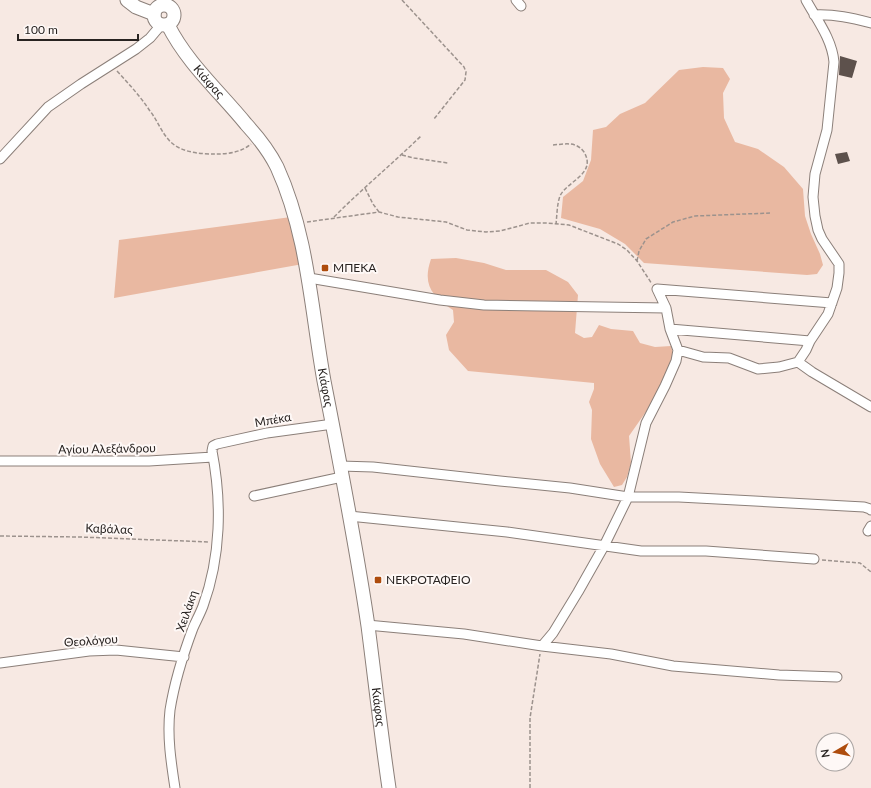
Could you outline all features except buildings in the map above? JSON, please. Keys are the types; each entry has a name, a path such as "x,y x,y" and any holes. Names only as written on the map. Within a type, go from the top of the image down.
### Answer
{"street":[{"path":"0,158 48,107 62,96 136,49 150,38 158,14 164,5 175,4 173,10 175,17 174,20 158,14 136,7 127,0"},
{"path":"678,350 703,357 729,358 758,368 779,367 798,362 832,303 837,288 839,264 822,239 818,230 813,191 815,174 827,130 834,52 806,0"},
{"name":"Κιάφας","path":"158,14 193,63 258,138 276,166 297,224 308,278 324,380 333,424 367,625 389,788"},
{"path":"814,15 828,14 848,16 871,23"},
{"path":"308,278 440,300 484,305 666,308"},
{"path":"542,646 553,633 578,592 604,546 628,497 646,423 676,361 678,350 670,329 666,308 657,289 832,303"},
{"path":"670,329 810,341"},
{"path":"798,362 871,407"},
{"name":"Μπέκα","path":"217,444 267,433 333,424"},
{"name":"Χειλάκη","path":"176,788 170,757 168,732 170,709 184,657 193,628 203,606 214,565 217,543 218,507 212,448 217,444"},
{"name":"Αγίου Αλεξάνδρου","path":"0,462 149,461 214,457"},
{"path":"254,496 341,472 373,467 570,488 628,497 679,497 864,507 871,510"},
{"path":"349,516 507,532 642,551 706,551 814,559"},
{"path":"367,625 464,634 542,646 611,654 673,666 765,674 837,677"},
{"name":"Θεολόγου","path":"0,663 88,651 116,650 184,657"}],"path":[{"path":"402,0 464,67 466,72 465,80 434,119"},
{"path":"112,64 135,90 169,140 179,147 200,154 224,154 246,148 258,138"},
{"path":"334,218 364,188 402,155 420,136"},
{"path":"553,145 574,144 585,154 586,162 586,169 581,176 563,192 559,198 556,224"},
{"path":"402,155 448,162"},
{"path":"364,188 379,212"},
{"path":"297,224 379,212 398,217 446,222 467,230 486,232 500,231 530,223 569,225 618,244 627,250 637,261 657,289"},
{"path":"637,261 646,240 673,222 695,216 770,213"},
{"name":"Καβάλας","path":"0,536 87,537 217,543"},
{"path":"814,559 860,563 871,572"},
{"path":"530,788 530,718 536,673 542,646"}],"shaded area":[{"path":"703,67 723,68 730,79 723,93 724,118 735,142 758,149 784,167 803,189 805,216 823,265 817,274 807,275 644,263 625,244 600,229 561,218 563,197 583,181 591,160 593,130 606,127 620,114 645,103 679,70"},
{"path":"291,217 303,264 114,298 119,240"},
{"path":"456,258 484,263 506,270 546,270 568,282 578,295 575,333 584,338 592,337 599,325 611,329 633,331 640,343 655,347 671,346 673,354 668,373 652,403 629,436 631,463 627,477 622,485 614,487 600,464 591,439 592,410 589,402 594,389 594,383 468,371 449,350 446,335 454,322 453,310 434,295 428,283 428,268 431,259"}],"place":[{"name":"ΜΠΕΚΑ","path":"325,268"},
{"name":"ΝΕΚΡΟΤΑΦΕΙΟ","path":"378,580"}]}
